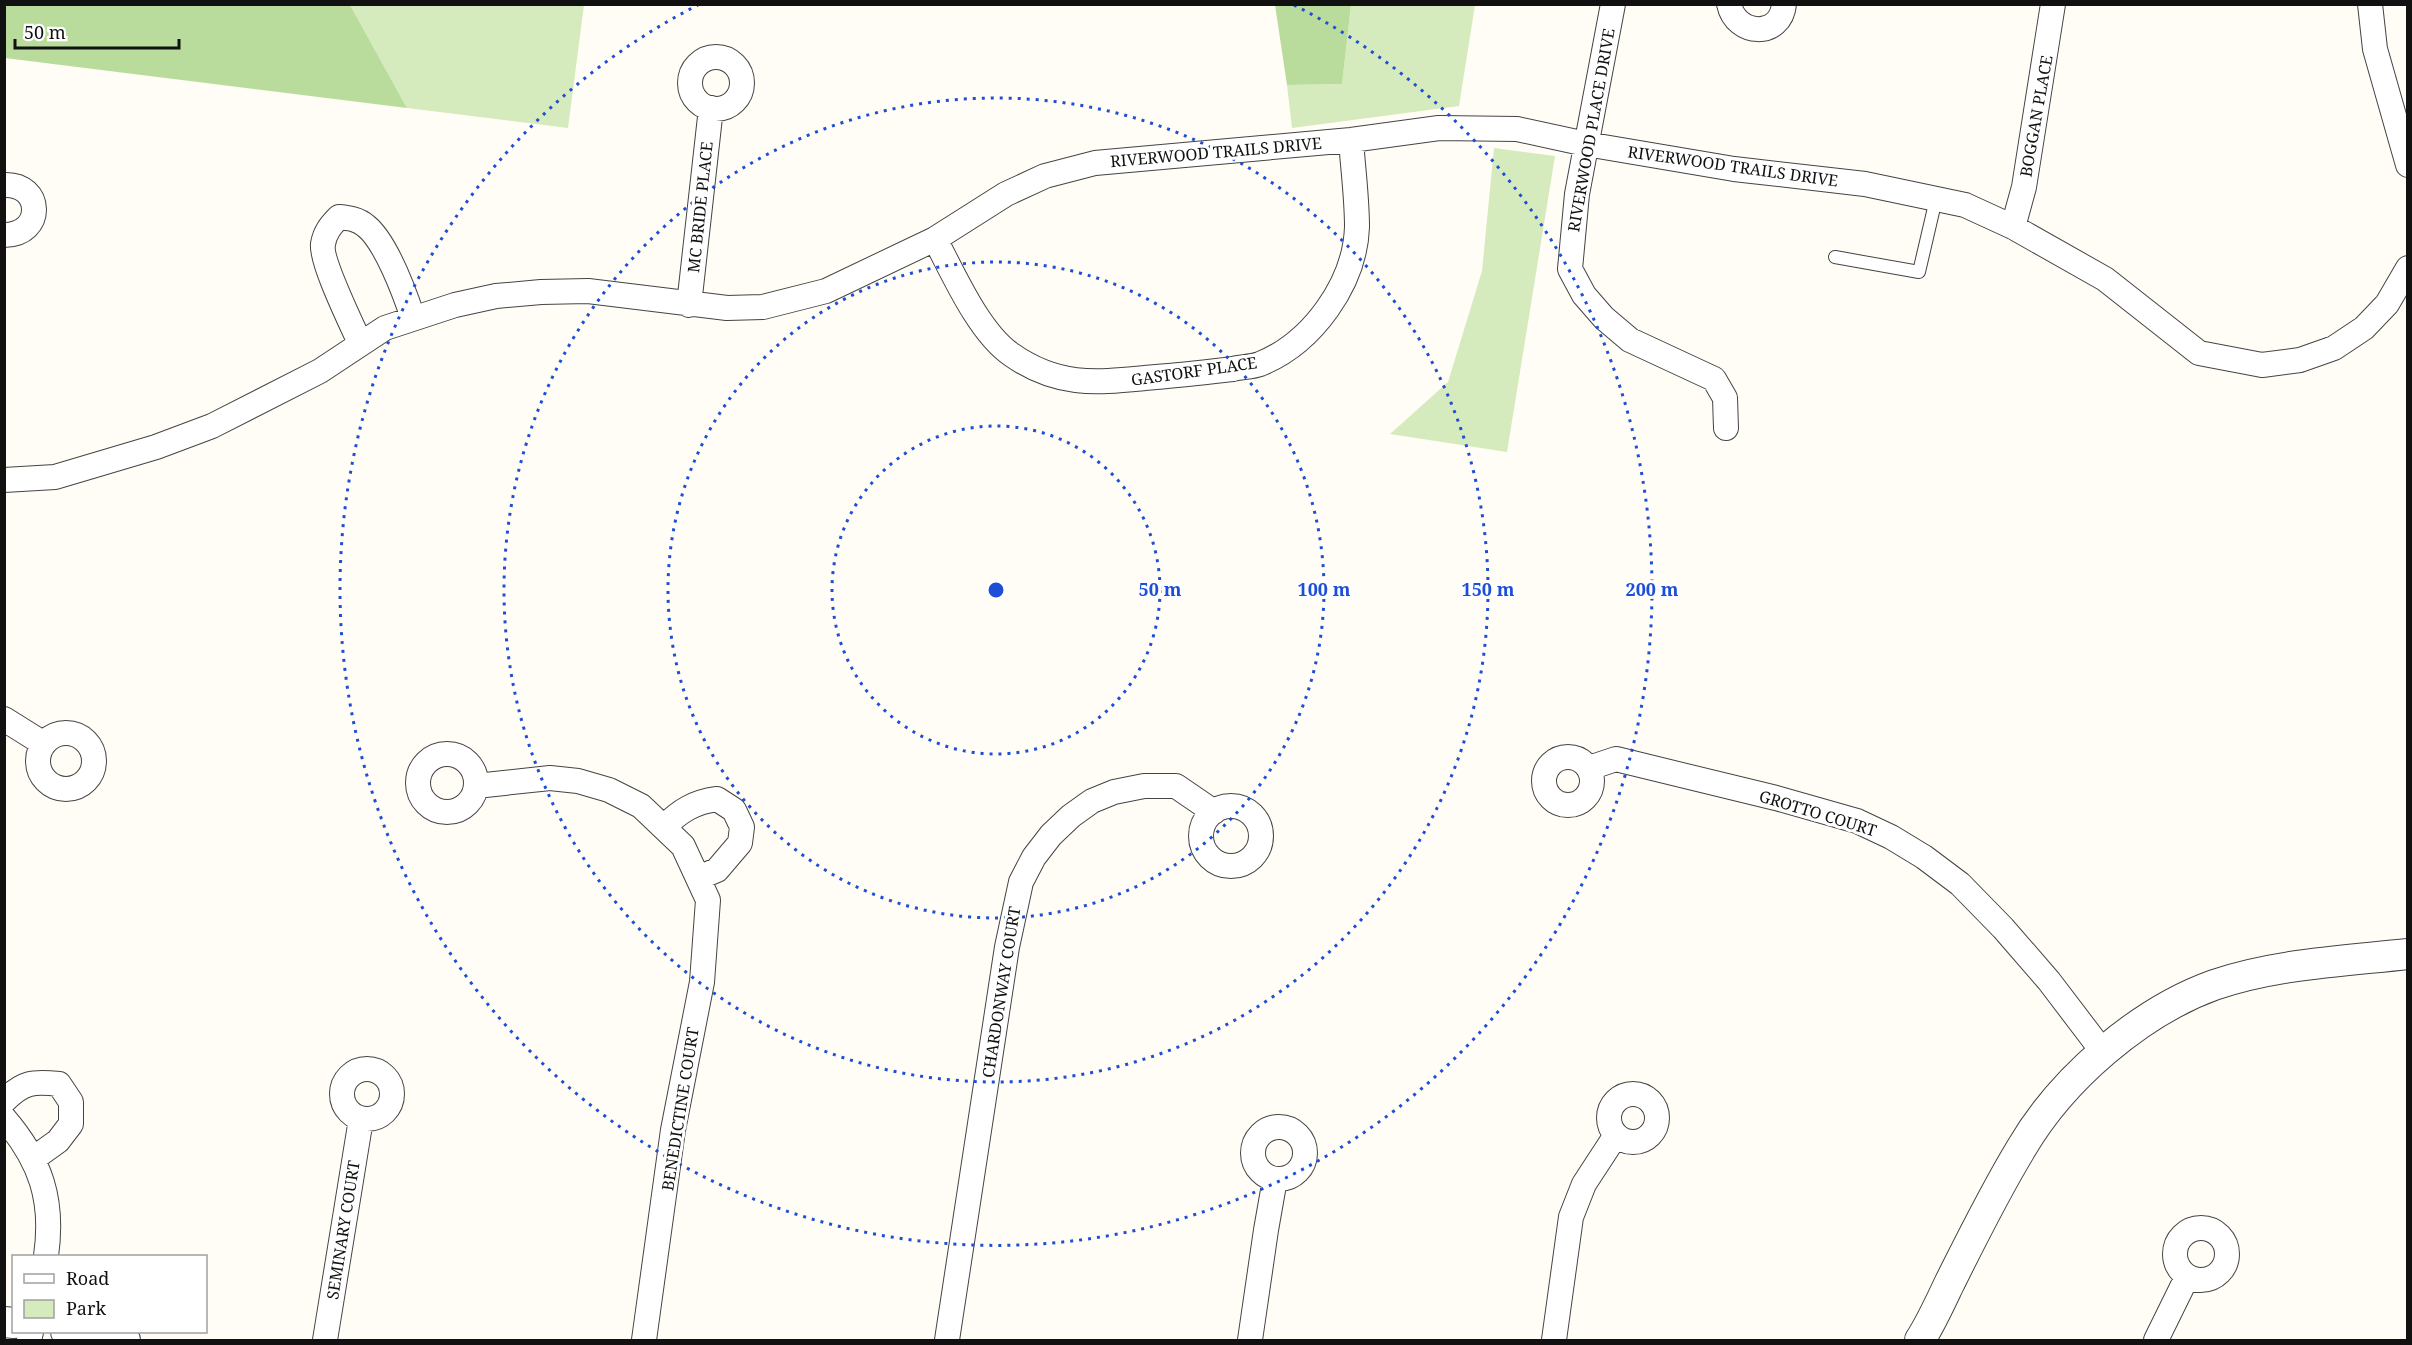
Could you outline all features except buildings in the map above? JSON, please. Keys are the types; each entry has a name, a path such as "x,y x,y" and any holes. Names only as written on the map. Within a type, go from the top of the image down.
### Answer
{"street":[{"name":"RIVERWOOD PLACE DRIVE","path":"1613,4 1577,194 1570,269 1584,296 1604,318 1630,340 1714,379 1725,398 1726,428"},
{"path":"1730,4 1733,17 1750,29 1772,26 1779,18 1784,4"},
{"name":"BOGGAN PLACE","path":"2013,227 2024,187 2053,4"},
{"path":"2370,4 2375,49 2408,165"},
{"name":"MC BRIDE PLACE","path":"689,305 711,108"},
{"name":"RIVERWOOD TRAILS DRIVE","path":"4,480 56,477 156,447 212,426 320,371 385,328 455,305 496,296 588,291 689,305 727,308 763,307 826,291 935,239 1006,194 1045,176 1095,163 1351,140 1440,128 1517,129 1586,144 1734,169 1865,184 1965,205 2013,227 2105,279 2199,352 2262,365 2300,360 2334,348 2364,328 2387,304 2408,268"},
{"name":"GASTORF PLACE","path":"935,239 967,301 990,333 1011,355 1065,380 1098,383 1199,374 1258,365 1289,350 1312,327 1332,302 1350,265 1357,228 1351,140"},
{"path":"4,185 22,188 34,203 31,223 25,231 15,235 5,235 4,241"},
{"path":"360,343 327,266 322,246 328,228 339,217 357,220 368,226 389,261 413,318"},
{"path":"4,719 44,744"},
{"name":"GROTTO COURT","path":"1589,768 1616,759 1776,798 1857,822 1891,837 1924,856 1960,884 2049,981 2103,1052"},
{"name":"BENEDICTINE COURT","path":"476,786 550,778 578,781 609,790 641,806 683,846 708,900 702,982 674,1130 644,1341"},
{"name":"CHARDONWAY COURT","path":"947,1341 1007,947 1021,882 1034,857 1064,822 1092,801 1114,792 1144,786 1176,786 1214,812"},
{"path":"664,827 678,814 699,801 717,799 734,810 742,827 740,843 717,870 698,878"},
{"path":"1920,1341 2022,1146 2048,1108 2103,1052 2165,1010 2213,986 2252,975 2298,967 2408,954"},
{"path":"4,1101 17,1088 36,1081 59,1084 70,1102 71,1124 58,1141 33,1159"},
{"path":"4,1118 24,1142 43,1182 49,1214 46,1255"},
{"name":"SEMINARY COURT","path":"325,1341 361,1119"},
{"path":"1554,1341 1571,1218 1584,1184 1616,1135"},
{"path":"1250,1341 1275,1179"},
{"path":"2156,1341 2187,1277"},
{"path":"73,1333 125,1341"}],"lane":[{"path":"1835,257 1919,273 1936,199"}],"green space":[{"path":"5,4 350,5 407,108 5,58"},
{"path":"350,5 584,5 568,128 407,108"},
{"path":"1275,5 1351,5 1342,84 1287,85"},
{"path":"1351,5 1475,5 1459,106 1292,128 1287,85 1342,84"},
{"path":"1494,148 1555,156 1507,452 1390,434 1448,382 1482,271"}]}
